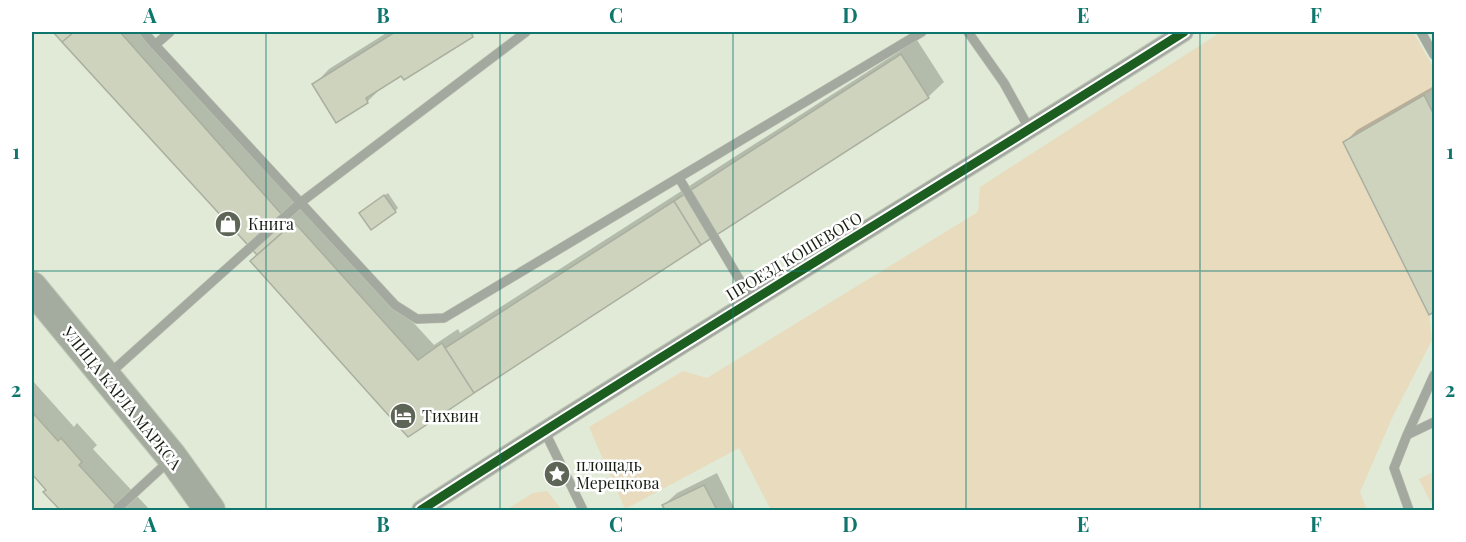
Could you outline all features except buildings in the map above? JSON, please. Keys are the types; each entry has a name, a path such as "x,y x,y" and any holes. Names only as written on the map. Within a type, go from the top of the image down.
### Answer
{"main road":[{"name":"УЛИЦА КАРЛА МАРКСА","path":"32,287 172,458 210,510"}],"street":[{"name":"ПРОЕЗД КОШЕВОГО","path":"421,510 751,299 1030,130 1184,32"}],"lane":[{"path":"144,32 395,305 417,319 444,318 922,32"},
{"path":"155,45 170,32"},
{"path":"106,376 164,327 300,202 526,32"},
{"path":"968,32 1004,83 1030,130"},
{"path":"1421,32 1434,55"},
{"path":"679,178 751,299"},
{"path":"1409,510 1394,468 1434,375"},
{"path":"1407,435 1434,422"},
{"path":"544,430 583,510"},
{"path":"118,508 172,458"}],"shaded area":[{"path":"1221,32 1413,32 1434,69 1434,89 1343,142 1429,315 1432,340 1392,418 1360,492 1367,510 771,510 739,448 625,509 589,427 683,371 707,378 978,212 980,187"},
{"path":"1434,472 1434,509 1419,479"},
{"path":"547,491 562,510 506,510 533,493"}],"cycle path":[{"path":"421,510 1184,32"}],"place":[{"name":"Книга","path":"228,224"},
{"name":"Тихвин","path":"403,416"},
{"name":"площадь Мерецкова","path":"557,474"}]}
